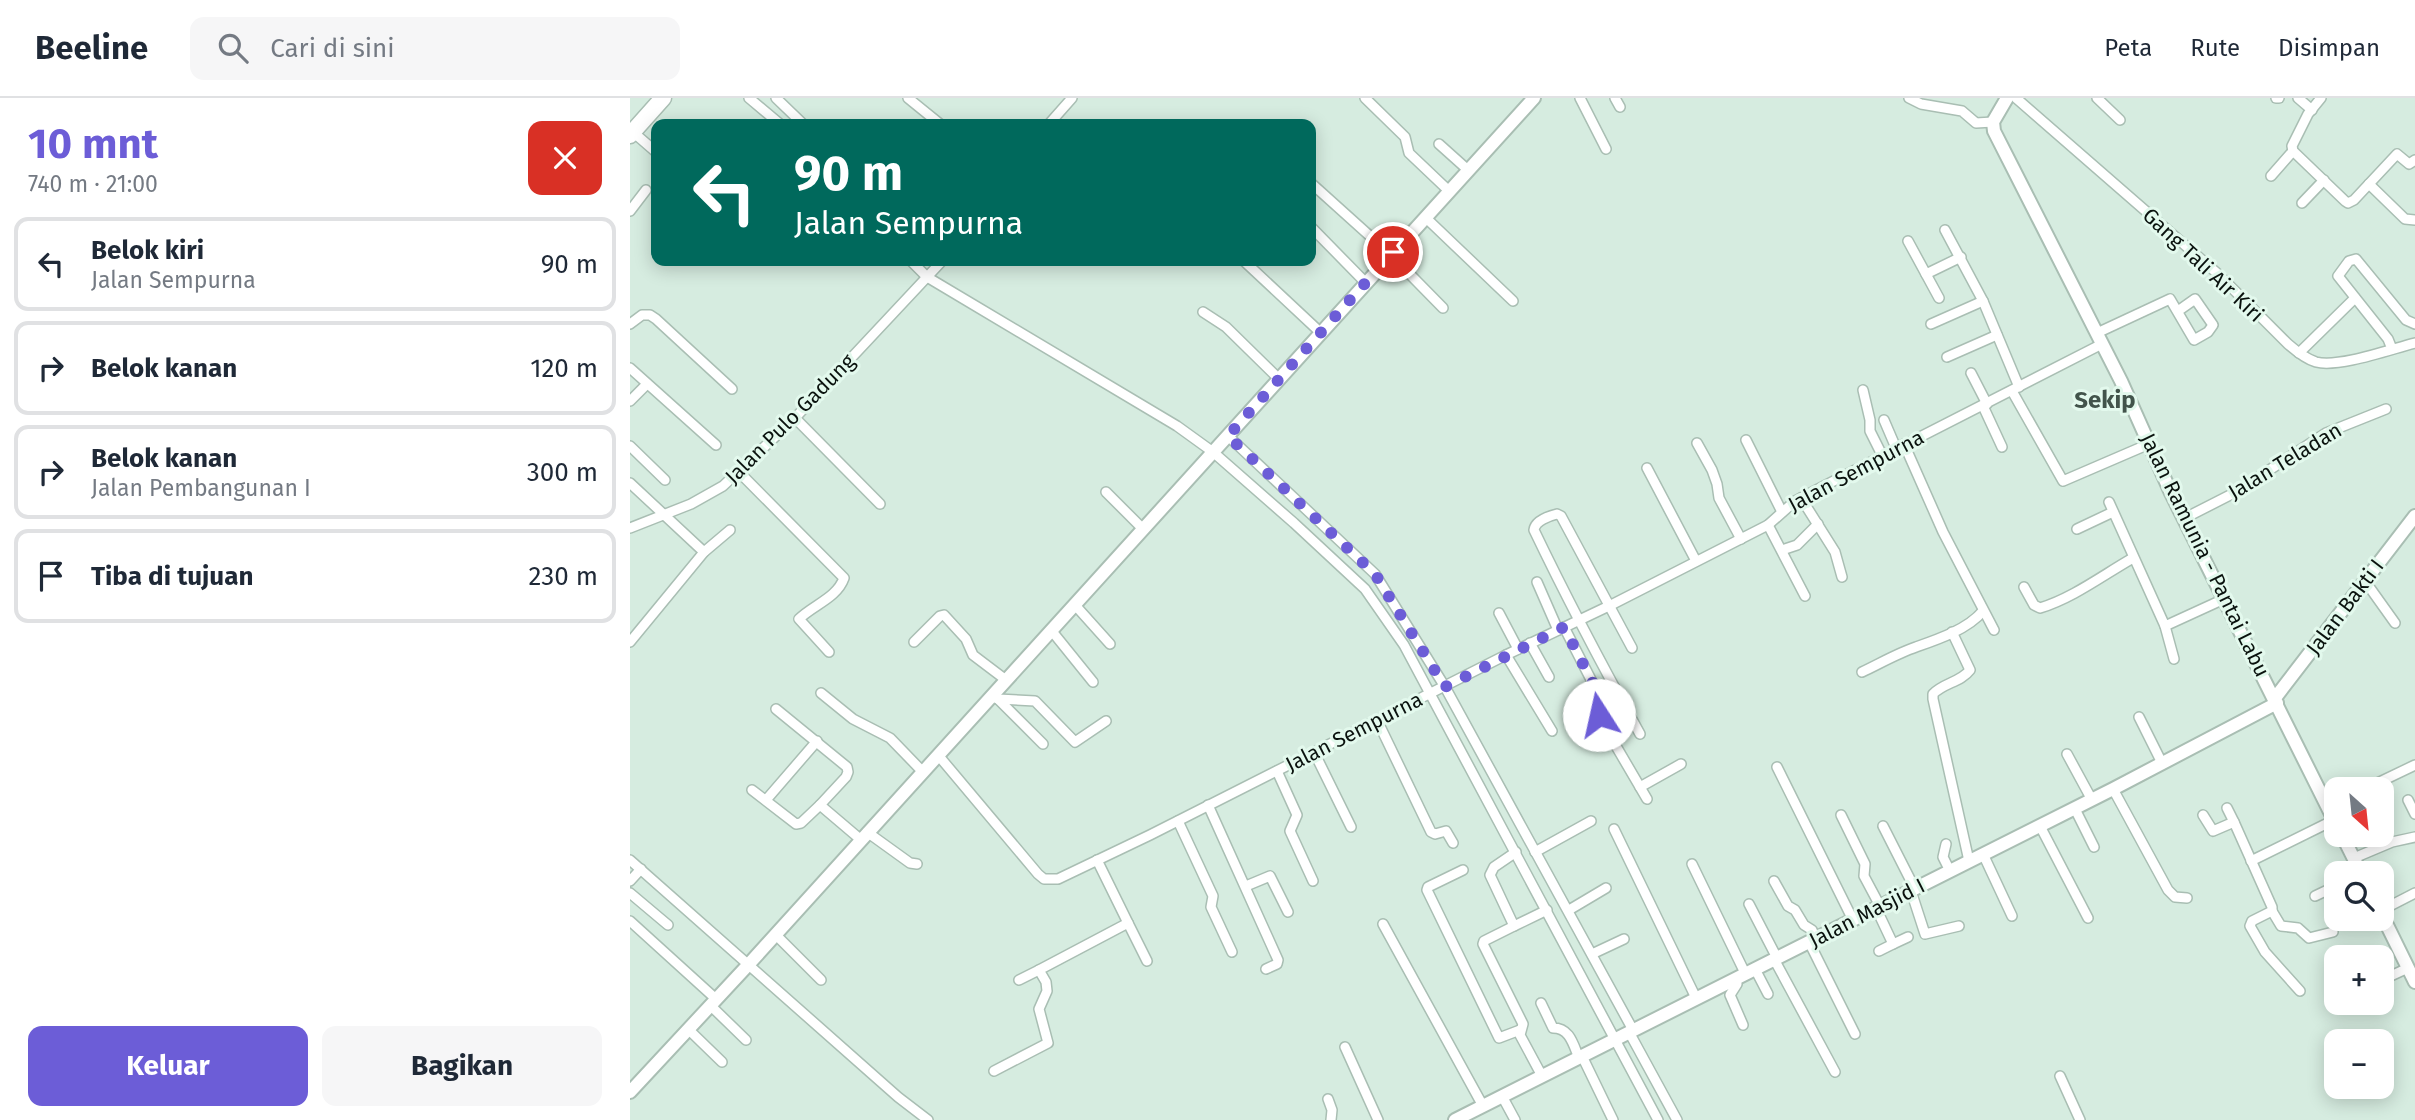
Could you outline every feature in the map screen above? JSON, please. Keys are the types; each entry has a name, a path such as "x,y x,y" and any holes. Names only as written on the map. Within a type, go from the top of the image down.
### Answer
{"highway":[{"path":"631,129 649,98"},
{"path":"631,129 663,98"}],"main road":[{"path":"630,1092 922,772 995,697 1006,680 1534,98"},
{"path":"1993,122 2007,98"},
{"name":"Jalan Ramunia - Pantai Labu","path":"1993,122 1994,131 2121,381 2224,598 2324,790"},
{"name":"Jalan Bakti I","path":"2276,701 2415,516"},
{"name":"Jalan Masjid I","path":"1455,1120 2075,809 2276,701"},
{"path":"2348,847 2355,861"},
{"path":"2391,931 2415,982"}],"street":[{"path":"749,98 774,119"},
{"path":"776,98 798,119"},
{"path":"908,98 934,119"},
{"path":"1053,119 1072,98"},
{"path":"1366,98 1405,137 1409,153 1449,191"},
{"path":"1580,98 1606,149"},
{"path":"1909,98 1922,104 1962,111 1976,123 1993,122"},
{"name":"Gang Tali Air Kiri","path":"2016,98 2218,274 2300,353 2316,362 2338,362 2392,346 2415,343"},
{"path":"2097,98 2120,120"},
{"path":"2298,98 2312,110"},
{"path":"2321,98 2291,143 2294,151 2348,203 2354,200 2397,154 2409,164 2415,160"},
{"path":"631,129 651,147"},
{"path":"1439,144 1468,170"},
{"path":"2271,176 2294,151"},
{"path":"2302,203 2324,180"},
{"path":"2369,184 2405,219 2415,220"},
{"path":"1316,188 1391,255 1443,308"},
{"path":"632,204 646,190"},
{"path":"1425,217 1513,301"},
{"path":"1945,230 1983,300 2016,389 2063,481 2149,444"},
{"path":"1316,233 1366,283"},
{"path":"1909,241 1939,298"},
{"path":"1926,274 1961,257"},
{"path":"2392,346 2338,276 2349,261 2356,259 2406,320 2415,324"},
{"path":"1249,266 1321,333"},
{"path":"935,267 1177,426 1220,445 1375,574 1503,811 1517,852 1547,910 1677,1120"},
{"name":"Jalan Pulo Gadung","path":"630,528 706,497 739,472 796,418 935,267"},
{"path":"2300,353 2356,298"},
{"path":"1931,324 1983,300"},
{"name":"Jalan Sempurna","path":"938,755 1038,874 1044,878 1058,879 1768,525 1801,498 2016,389 2168,300 2172,300 2178,311"},
{"path":"1203,312 1226,327 1278,378"},
{"path":"630,324 642,315 650,315 732,389"},
{"path":"1947,357 1997,335"},
{"path":"630,368 716,445"},
{"path":"1971,373 2003,447"},
{"path":"630,401 647,384"},
{"path":"1863,390 1870,431 1882,455"},
{"name":"Jalan Teladan","path":"2185,518 2234,493 2326,433 2386,409"},
{"path":"796,418 880,504"},
{"path":"1884,420 1900,446 1994,630"},
{"path":"1746,440 1782,512"},
{"path":"1696,443 1712,470 1719,499 1741,539"},
{"path":"1220,445 1294,523 1365,589 1438,690 1503,811 1535,852 1592,954 1658,1120"},
{"path":"630,446 665,480"},
{"path":"1647,468 1696,561"},
{"path":"739,472 844,578 831,596 799,619 829,652"},
{"path":"630,483 704,552"},
{"path":"1106,492 1143,529"},
{"path":"1801,498 1835,552 1842,577"},
{"path":"2109,502 2165,626 2174,659"},
{"path":"2077,529 2113,512"},
{"path":"1632,648 1561,516 1551,515 1535,526 1534,530 1578,620 1640,734"},
{"path":"1782,550 1797,545 1818,524"},
{"path":"1768,525 1805,596"},
{"path":"630,642 704,552 730,530"},
{"path":"2024,587 2034,605 2044,607 2097,581 2108,571 2133,558"},
{"path":"2365,581 2395,623"},
{"path":"1537,582 1604,705 1599,717 1647,799"},
{"path":"2165,626 2224,598"},
{"path":"1074,605 1110,644"},
{"path":"1862,672 1952,632 1983,611"},
{"path":"1499,613 1518,649"},
{"path":"914,642 944,615 966,639 973,655 1006,680"},
{"path":"1051,630 1093,682"},
{"path":"1952,632 1970,670 1964,677 1939,688 1933,694 1933,699 1969,861"},
{"path":"1530,643 1549,677"},
{"path":"1506,655 1552,731"},
{"path":"821,693 853,719 890,738 922,772"},
{"path":"995,697 1035,701 1075,742 1106,722"},
{"path":"995,697 1043,744"},
{"path":"752,790 796,824 801,823 820,805 848,772 843,763 776,709"},
{"path":"2139,717 2162,764"},
{"path":"1377,720 1431,832 1435,834 1446,831 1453,843"},
{"path":"765,800 817,741"},
{"path":"1314,752 1351,827"},
{"path":"2067,754 2092,800"},
{"path":"1640,787 1681,764"},
{"path":"2390,777 2415,765"},
{"path":"1777,767 1853,920"},
{"path":"1277,771 1297,815 1290,831 1312,881"},
{"path":"2113,789 2168,890 2175,897 2187,898"},
{"path":"2408,800 2415,814"},
{"path":"820,805 864,836 910,863 918,864"},
{"path":"1208,805 1279,962 1266,969"},
{"path":"2227,808 2281,926 2298,928 2309,938 2333,932"},
{"path":"2075,809 2094,847"},
{"path":"1842,815 1865,864 1864,876 1893,944"},
{"path":"2203,815 2214,831 2234,822"},
{"path":"1178,821 1213,896 1212,907 1232,952"},
{"path":"1535,852 1591,821"},
{"path":"1883,826 1913,890 1925,934 1959,926"},
{"path":"2040,826 2088,918"},
{"path":"2251,862 2324,827"},
{"path":"1614,829 1696,998"},
{"path":"2354,858 2392,842 2415,837"},
{"path":"1946,844 1943,857 1950,870"},
{"path":"1514,926 1490,875 1494,867 1517,852"},
{"path":"1983,854 2012,916"},
{"path":"630,860 928,1120"},
{"path":"1097,860 1147,961"},
{"path":"1692,864 1746,973 1768,994"},
{"path":"630,881 641,869"},
{"path":"1463,870 1428,887 1427,890 1499,1038 1520,1030"},
{"path":"1246,886 1270,876 1288,912"},
{"path":"1774,881 1788,906 1795,910 1804,925 1812,930 1812,941 1855,1034"},
{"path":"1569,910 1606,888"},
{"path":"2315,896 2324,892"},
{"path":"630,893 668,925"},
{"path":"2394,905 2415,893"},
{"path":"1749,904 1835,1072"},
{"path":"1542,1076 1520,1030 1522,1024 1483,944 1547,910"},
{"path":"2272,911 2252,921 2250,926 2265,952 2300,990"},
{"path":"630,921 713,1002 746,1040"},
{"path":"1019,980 1128,923"},
{"path":"1383,924 1483,1106"},
{"path":"775,934 821,980"},
{"path":"1879,951 1908,937"},
{"path":"1592,954 1624,939"},
{"path":"2394,975 2408,968"},
{"path":"994,1070 1048,1043 1040,1009 1048,991 1039,970"},
{"path":"1744,1025 1730,995 1746,973"},
{"path":"1541,1003 1553,1028 1562,1028 1568,1033 1614,1120"},
{"path":"688,1029 722,1062"},
{"path":"1345,1047 1378,1120"},
{"path":"2060,1076 2080,1120"},
{"path":"1502,1097 1515,1120"},
{"path":"1328,1099 1332,1110 1331,1120"}],"district":[{"name":"Sekip","path":"2105,400"}],"route":[{"path":"1393,252 1228,436 1375,574 1445,687 1564,627 1604,705 1599,715"}]}
